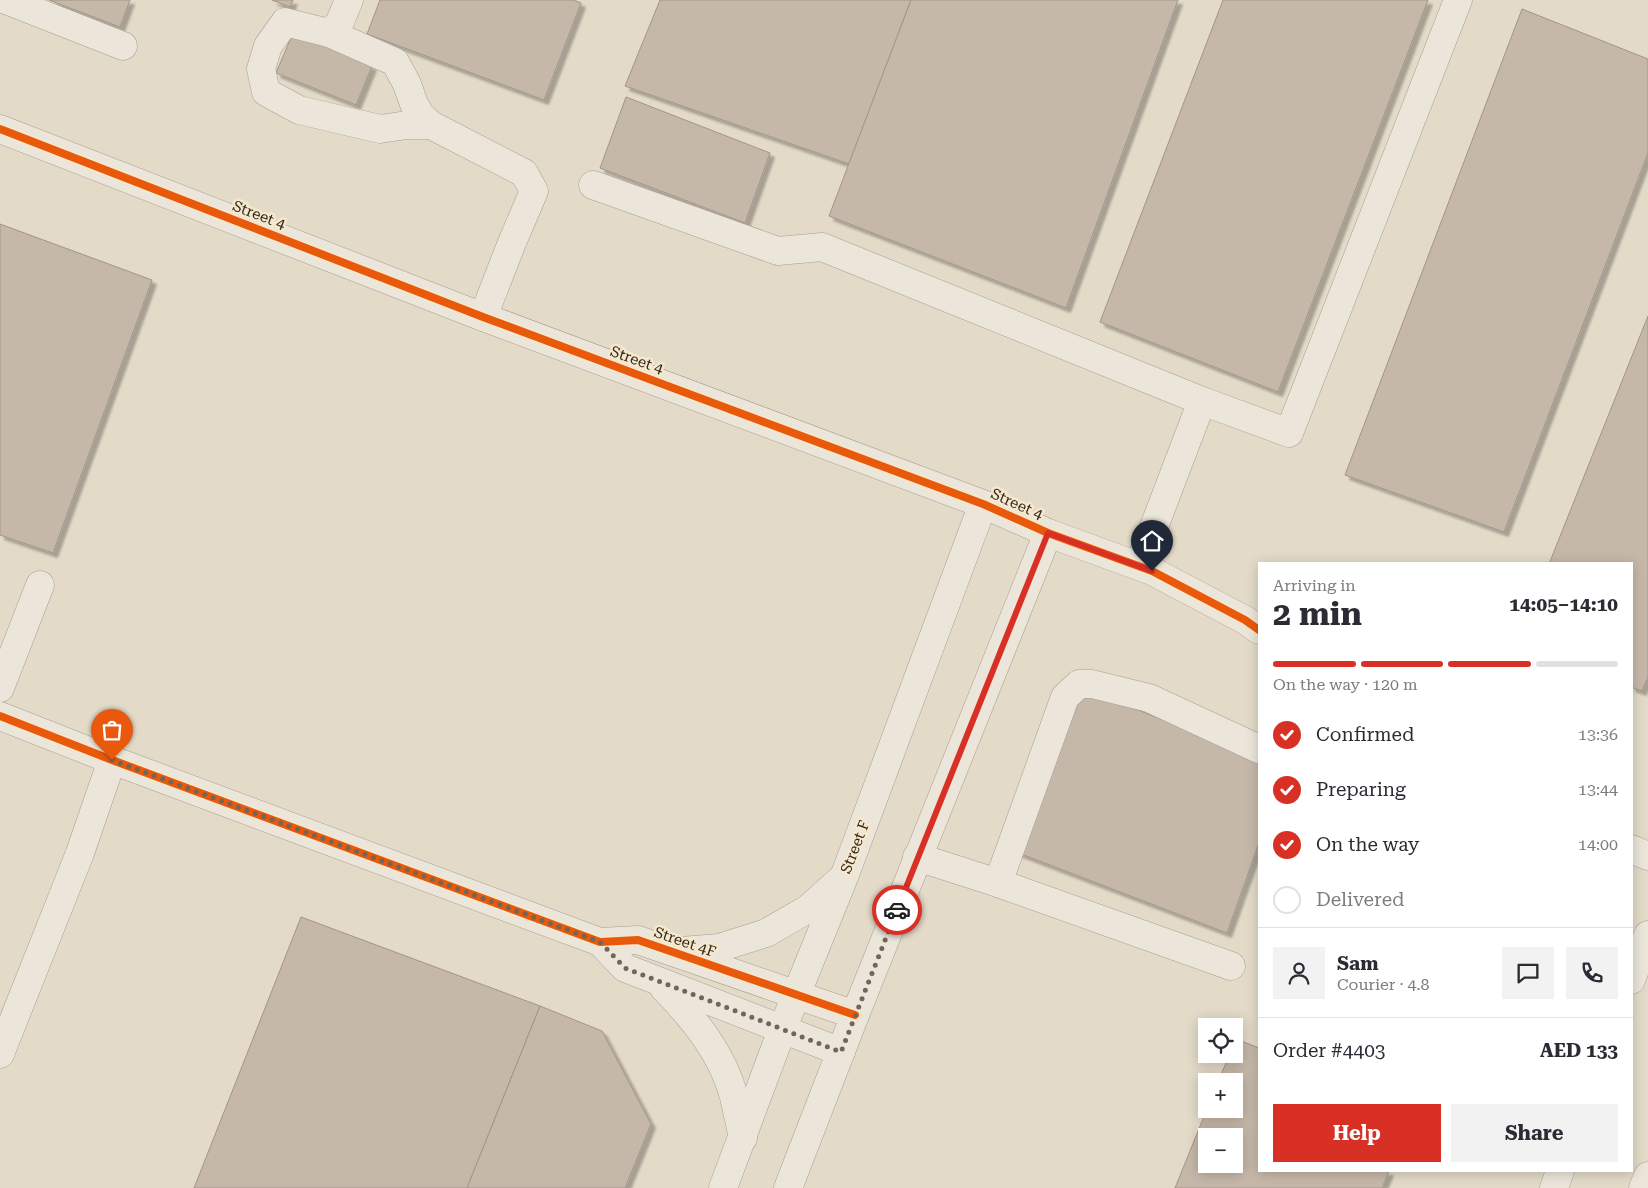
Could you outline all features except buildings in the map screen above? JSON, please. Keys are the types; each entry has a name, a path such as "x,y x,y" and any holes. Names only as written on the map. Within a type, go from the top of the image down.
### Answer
{"street":[{"path":"6,0 124,46"},
{"path":"329,33 339,24 349,0"},
{"path":"593,185 778,251 822,247 1202,401 1289,433 1458,0"},
{"path":"431,125 407,125 380,130 299,110 266,92 261,69 268,46 285,22 329,33 395,62 407,84 414,104 431,125 524,173 534,191 483,317"},
{"name":"Street 4","path":"0,129 483,317 983,504 1048,533 1152,571 1237,616 1258,629"},
{"path":"1139,566 1202,401"},
{"name":"Street F","path":"723,1188 796,994 844,877 983,504"},
{"path":"788,1188 917,858 1048,533"},
{"path":"0,688 40,585"},
{"path":"998,883 1065,697 1079,684 1092,684 1149,698 1258,749"},
{"name":"Street 4F","path":"0,716 112,760 600,942 638,940 855,1015"},
{"path":"0,1054 80,853 112,760"},
{"path":"1633,850 1648,856"},
{"path":"917,858 998,883 1231,966"},
{"path":"671,952 719,948 766,933 808,909 844,877"},
{"path":"1633,975 1648,935"},
{"name":"Street 4F","path":"600,942 625,968 841,1052"},
{"path":"660,983 692,1017 717,1054 734,1095 743,1138"},
{"path":"1554,1188 1560,1172"},
{"path":"1643,1188 1648,1176"}],"cycle path":[{"path":"0,129 483,317 983,504 1048,533 1152,571 1245,620 1258,629"},
{"path":"0,716 112,760 600,942 638,940 855,1015"}],"way so far":[{"path":"112,760 600,942 625,968 841,1052 897,910"}],"route":[{"path":"897,910 1048,533 1152,571"}]}
